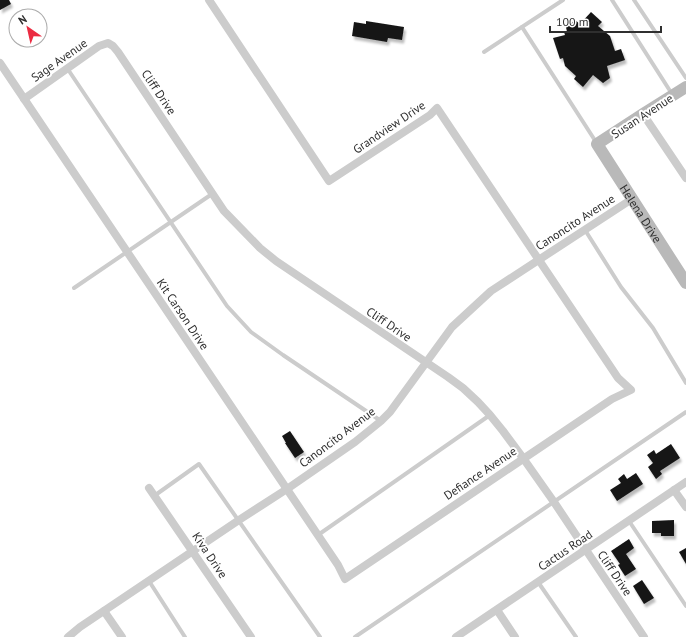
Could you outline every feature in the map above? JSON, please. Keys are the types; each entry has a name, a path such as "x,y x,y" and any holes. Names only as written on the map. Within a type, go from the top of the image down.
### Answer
{"main road":[{"name":"Susan Avenue","path":"597,144 686,87"},
{"name":"Helena Drive","path":"597,144 686,283"}],"street":[{"name":"Grandview Drive","path":"209,0 329,181 430,116 437,108 618,378 631,390"},
{"name":"Sage Avenue","path":"24,99 99,46 108,43"},
{"name":"Cliff Drive","path":"108,43 118,52 224,211 260,248 276,261 448,377 463,388 490,415 554,502 644,637"},
{"name":"Kit Carson Drive","path":"0,64 338,565 344,579"},
{"path":"643,114 686,178"},
{"name":"Canoncito Avenue","path":"68,637 80,627 355,442 390,412 452,327 491,291 632,199"},
{"name":"Defiance Avenue","path":"344,579 612,399 631,390"},
{"name":"Cactus Road","path":"456,637 686,482"},
{"name":"Kiva Drive","path":"149,488 251,637"},
{"path":"674,490 686,507"},
{"path":"497,610 515,637"},
{"path":"104,611 122,637"}],"lane":[{"path":"484,52 563,0"},
{"path":"612,0 673,95"},
{"path":"634,0 686,78"},
{"path":"522,27 597,144"},
{"path":"67,68 227,306 251,332 381,420"},
{"path":"74,288 213,193"},
{"path":"584,230 621,287 653,328 686,383"},
{"path":"355,637 686,412"},
{"path":"318,536 490,415"},
{"path":"154,496 199,464 320,637"},
{"path":"628,521 686,606"},
{"path":"149,581 185,637"},
{"path":"538,582 576,637"}],"building":[{"path":"0,0 9,0 11,4 0,10"},
{"path":"591,12 602,22 598,26 610,36 615,51 621,49 625,60 607,66 610,78 603,83 593,75 583,87 574,79 576,76 565,66 563,58 560,59 553,38 565,35 564,32 567,32 566,27 575,20 580,24"},
{"path":"366,21 404,27 402,40 388,38 387,42 352,36 354,22 366,24"},
{"path":"290,431 304,452 295,458 282,436"},
{"path":"671,444 680,458 660,471 662,474 656,479 648,467 653,463 647,455 654,450 656,454"},
{"path":"636,473 643,484 617,501 610,490 621,483 618,479 624,474 627,479"},
{"path":"674,520 674,536 661,536 661,533 652,533 652,521"},
{"path":"629,539 634,548 626,554 636,569 625,576 618,565 620,564 611,551"},
{"path":"686,548 686,564 679,552"},
{"path":"642,580 654,598 644,604 633,586"}]}
